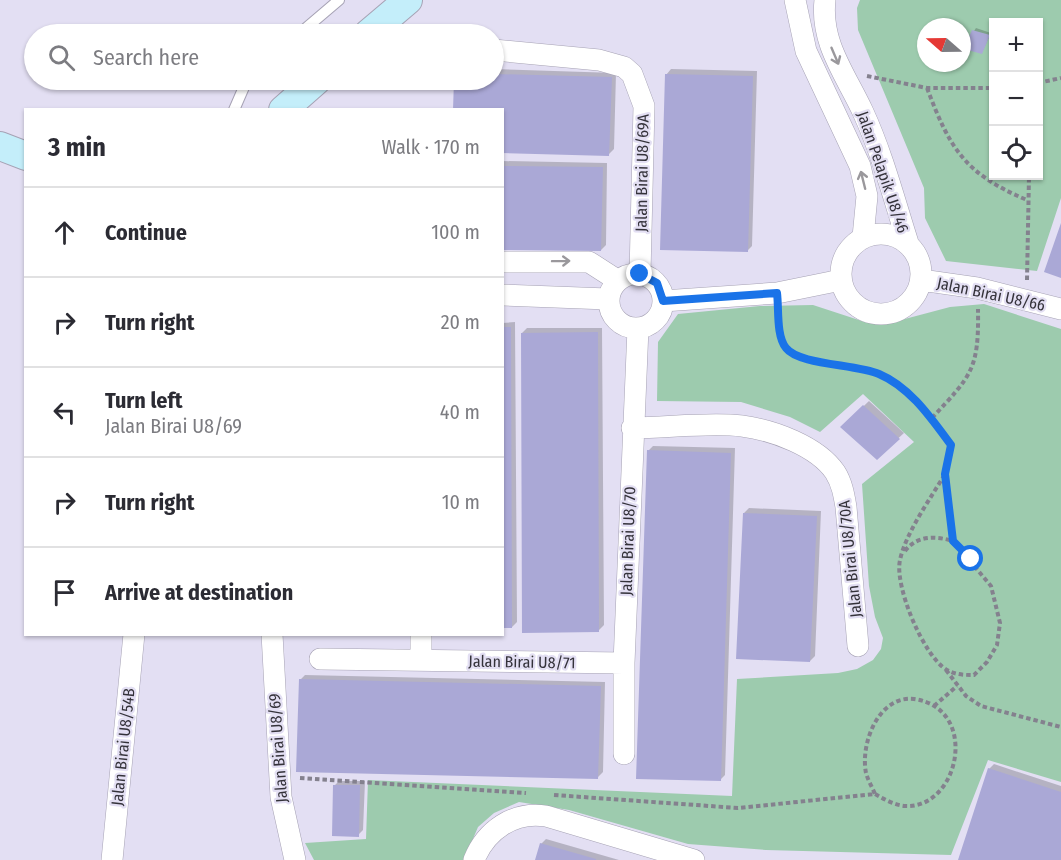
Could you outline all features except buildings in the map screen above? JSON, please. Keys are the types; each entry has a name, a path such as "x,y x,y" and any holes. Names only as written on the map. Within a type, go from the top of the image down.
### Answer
{"street":[{"path":"380,24 408,0"},
{"name":"Jalan Pelapik U8/46","path":"795,0 806,51 860,166 867,196 862,237"},
{"name":"Jalan Pelapik U8/46","path":"825,0 823,14 827,38 840,69 863,111 878,149 908,243"},
{"name":"Jalan Birai U8/69A","path":"504,51 599,60 624,67 632,74 644,106 640,274"},
{"path":"285,108 306,90"},
{"path":"0,146 24,155"},
{"path":"880,233 900,237 908,243 919,260 921,280 909,303 885,314 868,312 853,303 843,289 840,270 847,251 862,237 880,233"},
{"path":"504,262 589,262 613,290 614,319 627,327 638,328 656,320 663,301 657,283 640,274 628,274 613,290 504,295"},
{"path":"663,301 777,293 841,280"},
{"name":"Jalan Birai U8/66","path":"921,280 977,288 1061,309"},
{"name":"Jalan Birai U8/70","path":"624,754 624,663 632,428 638,328"},
{"name":"Jalan Birai U8/70A","path":"632,428 742,426 788,440 806,448 826,462 842,486 846,507 858,646"},
{"name":"Jalan Birai U8/54B","path":"112,860 134,636"},
{"name":"Jalan Birai U8/69","path":"272,636 281,797 295,860"},
{"path":"421,636 421,660"},
{"name":"Jalan Birai U8/71","path":"320,659 624,663"},
{"path":"474,860 485,841 502,825 525,815 535,815 694,860"}],"lane":[{"path":"311,24 339,0"},
{"path":"235,108 243,90"}],"path":[{"path":"840,69 900,84 927,88 989,88"},
{"path":"1043,82 1061,78"},
{"path":"927,88 944,133 960,156 982,175 1027,200"},
{"path":"1027,302 1029,180"},
{"path":"932,418 958,390 974,364 978,351 977,288"},
{"path":"777,293 785,348 795,355 810,360 859,366 900,385 932,418 951,445 945,474 900,559 898,578 904,602 931,652 966,696 981,706 1061,727"},
{"path":"945,474 953,541"},
{"path":"900,559 910,545 921,540 936,536 953,541 971,559 991,586 1000,623 997,645 974,675 960,675 945,669"},
{"path":"934,706 957,686"},
{"path":"544,794 738,808 875,794 906,806 924,801 938,791 952,771 957,750 954,730 944,713 934,706 902,698 891,703 878,717 866,751 866,772 875,794"},
{"path":"281,777 532,794"}],"green space":[{"path":"860,0 1061,0 1061,198 1037,271 946,261 925,218 924,188 858,30 857,8"},
{"path":"984,304 1061,329 1061,782 988,760 951,855 766,850 688,844 569,810 519,802 494,813 478,827 464,860 314,860 305,843 366,839 368,780 732,796 737,679 838,673 857,669 873,660 881,649 883,638 875,617 869,586 862,484 914,442 863,394 820,432 790,417 741,402 657,401 658,342 678,314 760,306 813,305 868,323 901,320 950,307"}],"route":[{"path":"640,274 657,283 662,292 663,301 777,293 785,348 795,355 810,360 859,366 900,385 932,418 951,445 945,474 953,541 971,559"}]}
